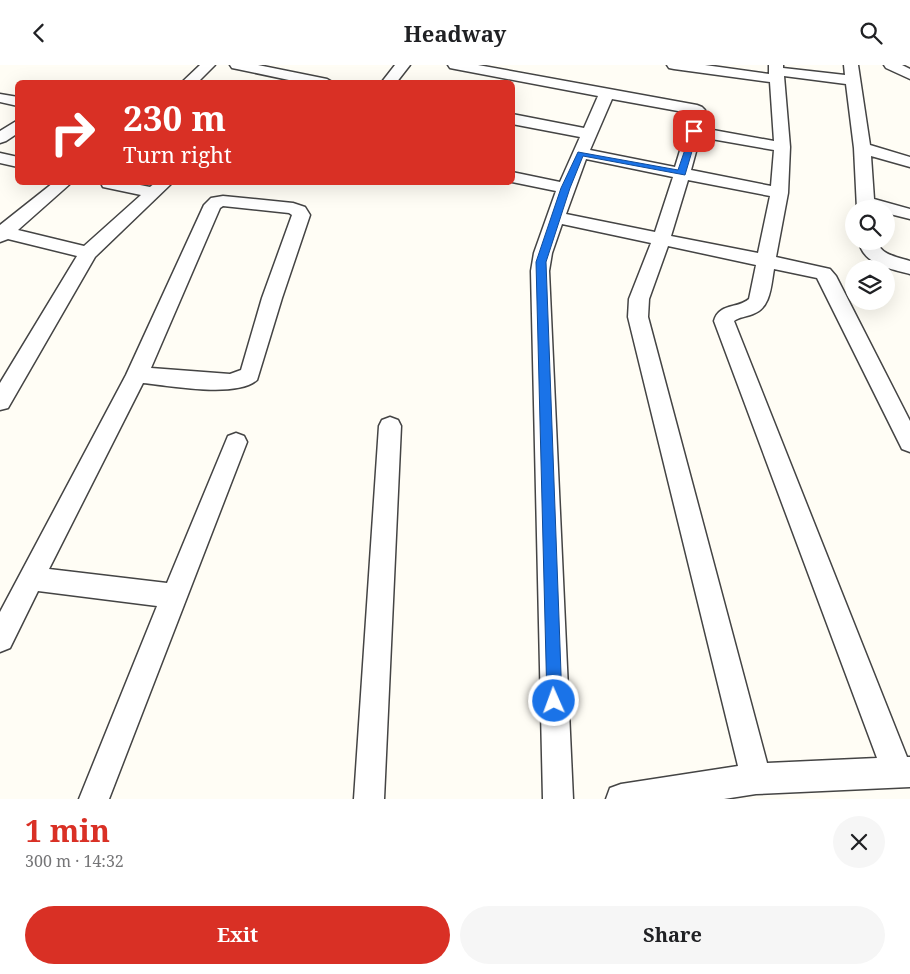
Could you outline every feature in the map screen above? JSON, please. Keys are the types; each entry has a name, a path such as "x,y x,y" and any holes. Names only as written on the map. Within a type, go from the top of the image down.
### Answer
{"street":[{"path":"191,80 208,65"},
{"path":"237,65 289,79 303,65"},
{"path":"390,80 403,65"},
{"path":"455,65 494,78 510,80"},
{"path":"674,65 852,73 862,148 866,200"},
{"path":"891,65 910,75"},
{"path":"621,799 756,779 904,773 726,328 725,317 729,313 755,306 759,298 767,260 779,193 782,147 776,71"},
{"path":"515,81 607,92 694,108 698,112 682,173 661,240 639,299 638,317 756,779"},
{"path":"558,799 540,271 543,253 555,217 584,143 607,92"},
{"path":"0,98 15,101"},
{"path":"515,120 682,173 779,193"},
{"path":"0,138 15,127"},
{"path":"694,131 782,147"},
{"path":"862,148 910,161"},
{"path":"0,158 15,161"},
{"path":"515,178 566,188"},
{"path":"2,233 61,185"},
{"path":"129,185 159,188"},
{"path":"0,402 88,253 159,188"},
{"path":"0,639 137,375 213,205 217,201 223,201 294,208 299,211 301,215 272,298 250,374 243,380 230,382 137,375"},
{"path":"895,211 910,214"},
{"path":"555,217 816,270 826,276 910,443"},
{"path":"2,233 88,253"},
{"path":"872,250 878,257 910,268"},
{"path":"369,799 390,426"},
{"path":"94,799 173,596 236,443"},
{"path":"32,579 173,596"}],"route":[{"path":"554,701 540,271 543,253 580,153 682,173 694,131"}]}
